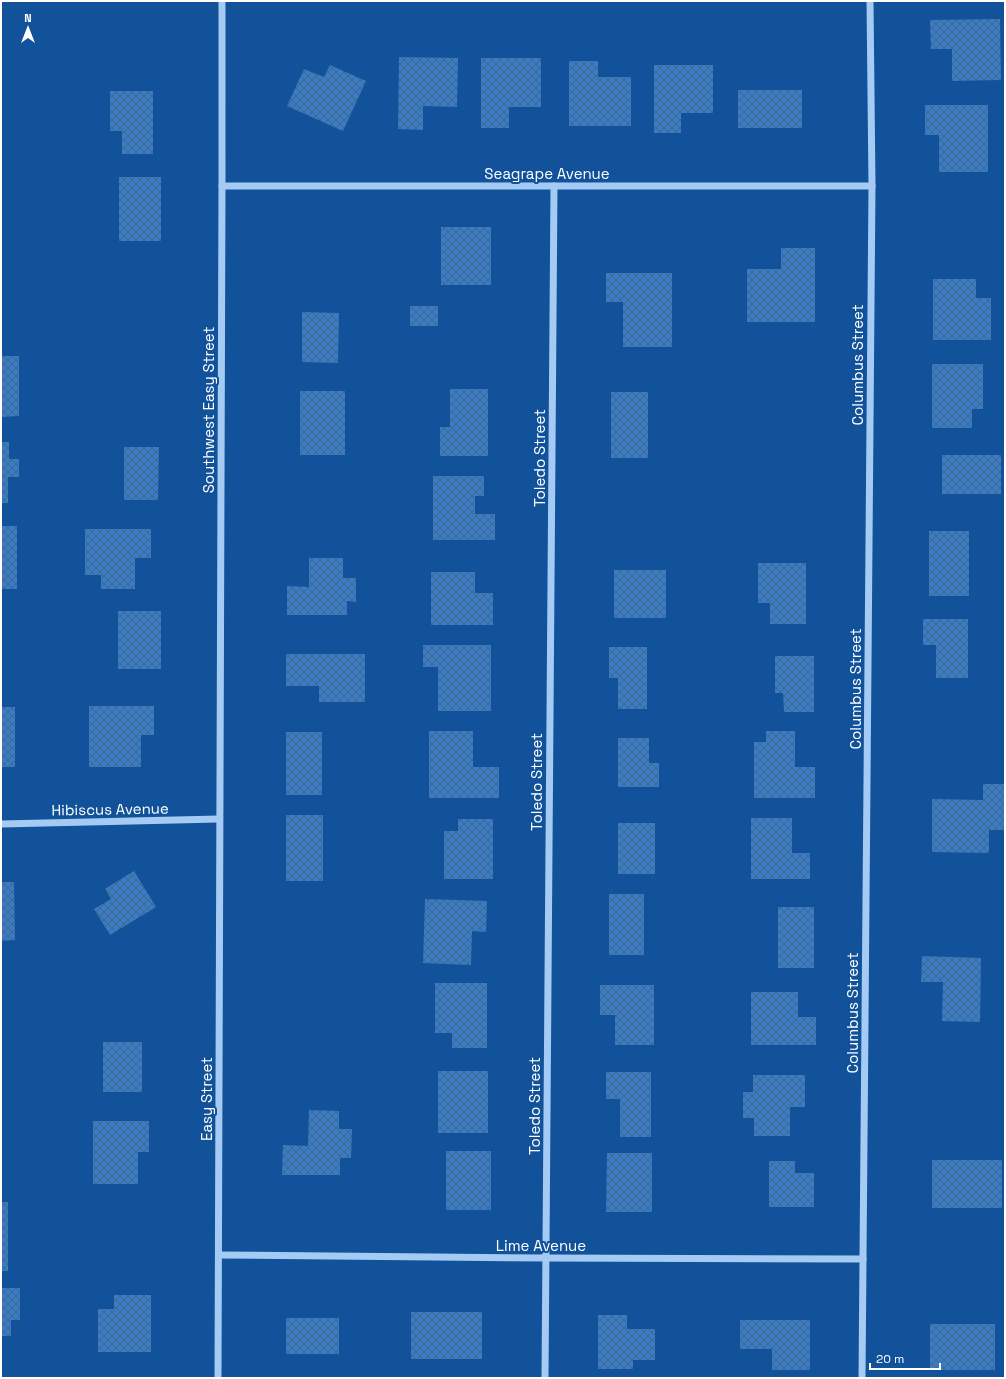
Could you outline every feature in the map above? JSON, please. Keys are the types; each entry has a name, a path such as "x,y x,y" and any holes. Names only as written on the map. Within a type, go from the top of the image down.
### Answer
{"street":[{"name":"Southwest Easy Street","path":"219,819 222,1"},
{"name":"Columbus Street","path":"862,1378 872,186 870,1"},
{"name":"Seagrape Avenue","path":"222,186 872,186"},
{"name":"Toledo Street","path":"545,1378 554,186"},
{"name":"Hibiscus Avenue","path":"1,824 219,819"},
{"name":"Easy Street","path":"218,1378 219,819"},
{"name":"Lime Avenue","path":"219,1255 863,1259"}],"building":[{"path":"1000,19 1001,80 952,81 952,49 931,49 930,20"},
{"path":"399,57 458,58 457,107 423,106 423,130 398,129"},
{"path":"481,58 541,58 541,107 509,107 509,128 481,128"},
{"path":"569,61 598,61 598,77 631,77 631,126 569,126"},
{"path":"330,65 366,81 343,131 287,106 304,69 324,77"},
{"path":"654,65 713,65 713,113 681,113 681,133 654,133"},
{"path":"738,90 802,90 802,128 738,128"},
{"path":"110,91 153,91 153,154 122,154 122,131 110,131"},
{"path":"925,105 988,105 988,172 939,172 939,135 925,135"},
{"path":"119,177 161,177 161,241 119,241"},
{"path":"441,227 491,227 491,285 441,285"},
{"path":"781,248 815,248 815,322 747,322 747,269 781,269"},
{"path":"606,273 672,273 672,347 623,347 623,302 606,302"},
{"path":"933,279 976,279 976,298 991,298 991,340 933,340"},
{"path":"410,306 438,306 438,326 410,326"},
{"path":"302,312 339,313 338,363 302,362"},
{"path":"1,356 19,356 19,416 1,417"},
{"path":"932,364 983,364 983,409 972,409 972,428 932,428"},
{"path":"450,389 488,389 488,456 440,456 440,427 450,427"},
{"path":"300,391 345,391 345,455 300,455"},
{"path":"611,392 648,392 648,458 611,458"},
{"path":"1,442 9,442 9,459 19,459 19,477 8,477 8,503 1,503"},
{"path":"124,447 159,447 158,500 124,500"},
{"path":"942,455 1001,455 1001,494 942,494"},
{"path":"433,476 484,476 484,496 475,496 475,514 495,514 495,540 433,540"},
{"path":"1,526 17,526 17,589 1,589"},
{"path":"85,529 151,529 151,558 135,558 135,589 101,589 101,575 85,575"},
{"path":"929,531 969,531 969,596 929,596"},
{"path":"309,558 343,558 343,578 356,578 356,602 347,601 347,615 287,615 287,586 309,587"},
{"path":"758,563 806,563 806,624 770,624 770,603 758,603"},
{"path":"614,570 666,570 666,618 614,618"},
{"path":"431,572 475,572 475,593 493,593 493,625 431,625"},
{"path":"118,611 161,611 161,669 118,669"},
{"path":"923,619 968,619 968,678 936,678 936,645 923,645"},
{"path":"423,645 491,645 491,711 438,711 438,667 423,667"},
{"path":"609,647 647,647 647,709 618,709 618,678 609,678"},
{"path":"286,654 365,654 365,702 319,702 319,686 286,686"},
{"path":"775,656 814,656 814,712 784,712 783,693 775,693"},
{"path":"89,706 154,706 154,735 141,735 141,767 89,767"},
{"path":"1,707 15,707 15,767 1,767"},
{"path":"429,731 473,731 473,767 499,767 499,798 429,798"},
{"path":"766,731 795,731 795,767 815,767 815,798 754,798 754,742 766,742"},
{"path":"286,732 322,732 322,795 286,795"},
{"path":"618,738 649,738 649,763 659,763 659,787 618,787"},
{"path":"983,784 1005,784 1005,830 989,830 989,853 932,852 932,799 983,800"},
{"path":"286,815 323,815 323,881 286,881"},
{"path":"751,818 792,818 792,853 810,853 810,879 751,879"},
{"path":"458,819 493,819 493,879 444,879 444,831 458,831"},
{"path":"618,823 655,823 655,874 618,874"},
{"path":"134,871 156,907 110,935 94,909 111,899 105,889"},
{"path":"1,882 14,882 15,940 1,941"},
{"path":"609,894 644,894 644,955 609,955"},
{"path":"425,899 487,901 486,932 472,931 471,965 423,963"},
{"path":"778,907 814,907 814,968 778,968"},
{"path":"922,956 981,958 980,1022 942,1021 943,982 921,982"},
{"path":"435,983 487,983 487,1048 452,1048 452,1033 435,1033"},
{"path":"600,985 654,985 654,1045 615,1045 615,1015 600,1015"},
{"path":"751,992 798,992 798,1017 816,1017 816,1045 751,1045"},
{"path":"103,1042 142,1042 142,1092 103,1092"},
{"path":"438,1071 488,1071 488,1133 438,1133"},
{"path":"606,1072 651,1072 651,1137 620,1137 620,1099 606,1099"},
{"path":"753,1075 805,1075 805,1107 790,1107 790,1136 754,1136 754,1118 743,1118 743,1092 753,1092"},
{"path":"309,1110 339,1111 339,1129 352,1129 351,1158 340,1158 340,1175 282,1175 283,1145 308,1146"},
{"path":"93,1121 149,1121 149,1152 138,1152 138,1184 93,1184"},
{"path":"446,1151 491,1151 491,1210 446,1210"},
{"path":"607,1153 652,1153 652,1212 606,1212"},
{"path":"932,1160 1002,1160 1002,1208 932,1208"},
{"path":"769,1161 795,1161 795,1173 814,1173 814,1207 769,1207"},
{"path":"1,1202 8,1202 8,1271 1,1271"},
{"path":"1,1288 20,1288 20,1320 11,1320 11,1336 1,1336"},
{"path":"114,1295 151,1295 151,1352 98,1352 98,1309 114,1309"},
{"path":"411,1312 482,1312 482,1359 411,1359"},
{"path":"598,1315 627,1315 627,1329 655,1329 655,1360 633,1360 633,1369 598,1369"},
{"path":"286,1318 339,1318 339,1354 286,1354"},
{"path":"740,1320 810,1320 810,1370 772,1370 772,1349 740,1349"},
{"path":"930,1324 995,1324 995,1370 930,1370"}]}
